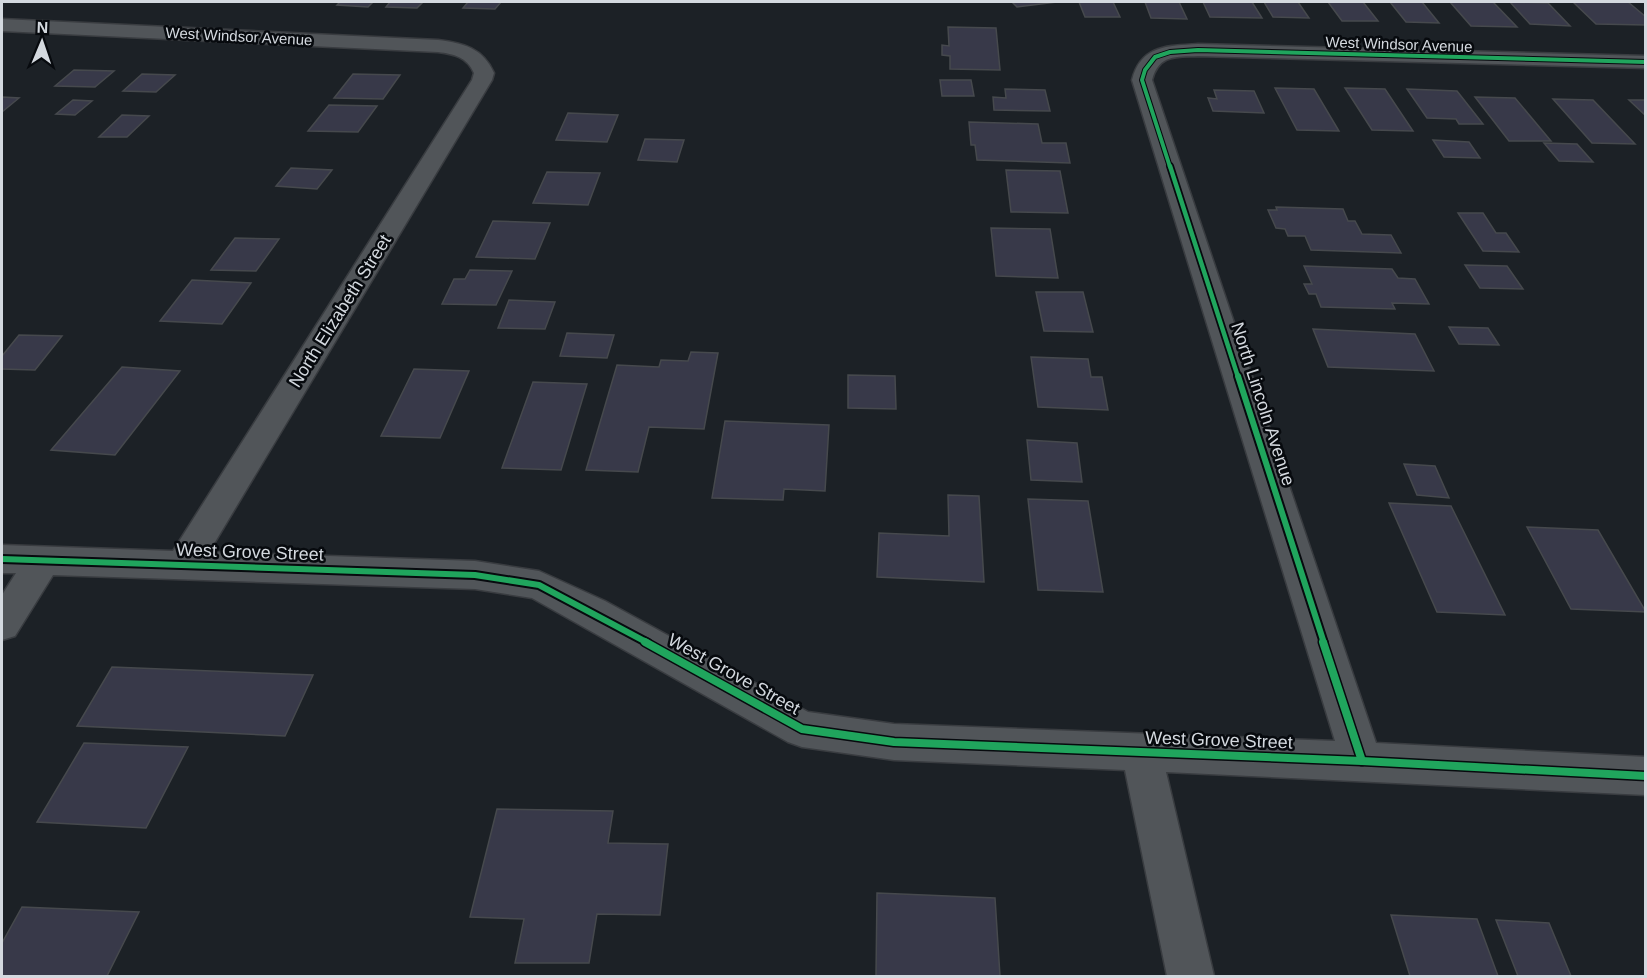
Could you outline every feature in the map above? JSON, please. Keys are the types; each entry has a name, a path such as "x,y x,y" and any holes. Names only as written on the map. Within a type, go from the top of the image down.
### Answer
{"street":[{"name":"West Windsor Avenue","path":"2,25 438,46 452,47 475,56"},
{"name":"West Windsor Avenue","path":"1152,58 1172,52 1198,50 1646,62"},
{"name":"North Elizabeth Street","path":"183,565 482,80 484,73 475,56"},
{"name":"North Lincoln Avenue","path":"1152,58 1144,67 1142,80 1362,761"},
{"name":"West Grove Street","path":"2,559 475,575 538,585 592,612 802,729 894,742 1141,751 1646,776"},
{"path":"2,625 43,561"},
{"path":"1141,751 1190,976"}],"building":[{"path":"340,2 373,2 368,7 337,5"},
{"path":"390,2 423,2 417,8 386,7"},
{"path":"468,2 501,2 495,9 463,8"},
{"path":"1012,2 1057,2 1017,7"},
{"path":"1079,2 1113,2 1120,17 1085,17"},
{"path":"1145,2 1179,2 1187,19 1151,18"},
{"path":"1203,2 1252,2 1262,18 1210,17"},
{"path":"1264,2 1298,2 1309,18 1273,17"},
{"path":"1328,2 1363,2 1378,21 1342,21"},
{"path":"1390,2 1422,2 1439,23 1406,22"},
{"path":"1450,2 1493,2 1517,27 1471,26"},
{"path":"1510,2 1548,3 1570,26 1530,24"},
{"path":"1573,2 1628,2 1646,17 1646,25 1596,24"},
{"path":"948,27 996,28 1000,70 950,69 950,56 942,55 942,45 949,46"},
{"path":"74,70 114,71 95,87 55,86"},
{"path":"142,74 175,75 156,92 123,91"},
{"path":"353,74 400,75 383,99 334,98"},
{"path":"940,80 971,80 974,96 942,96"},
{"path":"1275,88 1314,89 1339,131 1297,130"},
{"path":"1345,88 1385,89 1413,131 1372,130"},
{"path":"1005,89 1045,90 1050,111 994,110 993,97 1006,98"},
{"path":"1407,89 1457,91 1483,124 1459,124 1456,119 1427,118"},
{"path":"1214,90 1254,91 1264,113 1213,111 1208,98 1217,99"},
{"path":"2,97 19,98 2,112"},
{"path":"1475,97 1515,98 1551,141 1509,141"},
{"path":"1553,99 1593,100 1635,144 1592,143"},
{"path":"73,100 92,101 75,115 56,114"},
{"path":"1629,100 1646,100 1646,116"},
{"path":"329,105 377,106 358,132 308,131"},
{"path":"568,113 618,115 607,142 556,140"},
{"path":"122,115 149,116 127,137 99,137"},
{"path":"969,122 1038,124 1042,143 1066,143 1070,163 977,160 975,145 971,145"},
{"path":"645,139 684,140 677,162 638,160"},
{"path":"1433,140 1469,142 1480,158 1444,157"},
{"path":"1544,143 1577,144 1593,162 1559,161"},
{"path":"291,168 332,170 317,189 276,186"},
{"path":"1006,170 1060,171 1068,213 1011,212"},
{"path":"547,172 600,173 588,205 533,203"},
{"path":"1276,207 1343,209 1348,221 1355,221 1362,234 1391,235 1401,253 1311,250 1305,236 1288,236 1285,229 1276,228 1268,210 1277,210"},
{"path":"1458,213 1483,213 1496,233 1506,233 1519,252 1483,251"},
{"path":"493,221 550,223 535,259 476,257"},
{"path":"991,228 1050,229 1058,278 996,276"},
{"path":"235,238 279,239 256,271 211,270"},
{"path":"1465,265 1507,266 1523,289 1480,288"},
{"path":"1304,266 1392,269 1398,278 1415,279 1429,304 1392,303 1395,309 1321,307 1316,294 1309,294 1304,284 1312,284"},
{"path":"470,270 512,271 496,305 442,304 454,279 465,279"},
{"path":"192,280 251,283 222,324 160,321"},
{"path":"1036,292 1083,292 1093,332 1044,331"},
{"path":"509,300 555,302 545,329 498,328"},
{"path":"1449,327 1488,328 1499,345 1459,344"},
{"path":"1313,329 1415,334 1434,371 1328,367"},
{"path":"567,333 614,335 607,358 560,356"},
{"path":"19,335 62,336 35,370 2,369 2,356"},
{"path":"691,352 718,353 704,429 649,427 638,472 586,470 617,365 659,367 661,360 688,361"},
{"path":"1031,357 1088,359 1091,377 1102,377 1108,410 1038,407"},
{"path":"122,367 180,371 115,455 51,450"},
{"path":"414,369 469,371 440,438 381,436"},
{"path":"848,375 895,376 896,409 848,408"},
{"path":"533,382 587,384 561,470 502,468"},
{"path":"725,421 829,425 825,491 784,489 783,500 712,498"},
{"path":"1027,440 1077,443 1082,482 1031,480"},
{"path":"1404,464 1435,466 1449,498 1417,495"},
{"path":"948,495 979,496 984,582 877,577 879,533 949,536"},
{"path":"1028,499 1088,501 1103,592 1038,590"},
{"path":"1389,503 1451,506 1505,615 1437,612"},
{"path":"1527,527 1598,530 1646,612 1571,609"},
{"path":"112,667 313,675 285,736 77,726"},
{"path":"84,743 188,747 146,828 37,822"},
{"path":"497,809 613,811 608,843 668,844 660,915 597,914 589,963 515,963 524,919 470,917"},
{"path":"877,893 995,898 1000,976 876,976"},
{"path":"22,907 139,912 107,976 2,976 2,943"},
{"path":"1391,915 1477,919 1498,976 1410,976"},
{"path":"1496,920 1549,923 1571,976 1518,976"}],"cycle path":[{"path":"1362,761 1142,80 1145,70 1155,57 1162,54 1198,50 1646,62"},
{"path":"2,559 475,575 539,585 802,729 894,742 1362,761 1646,776"}]}
